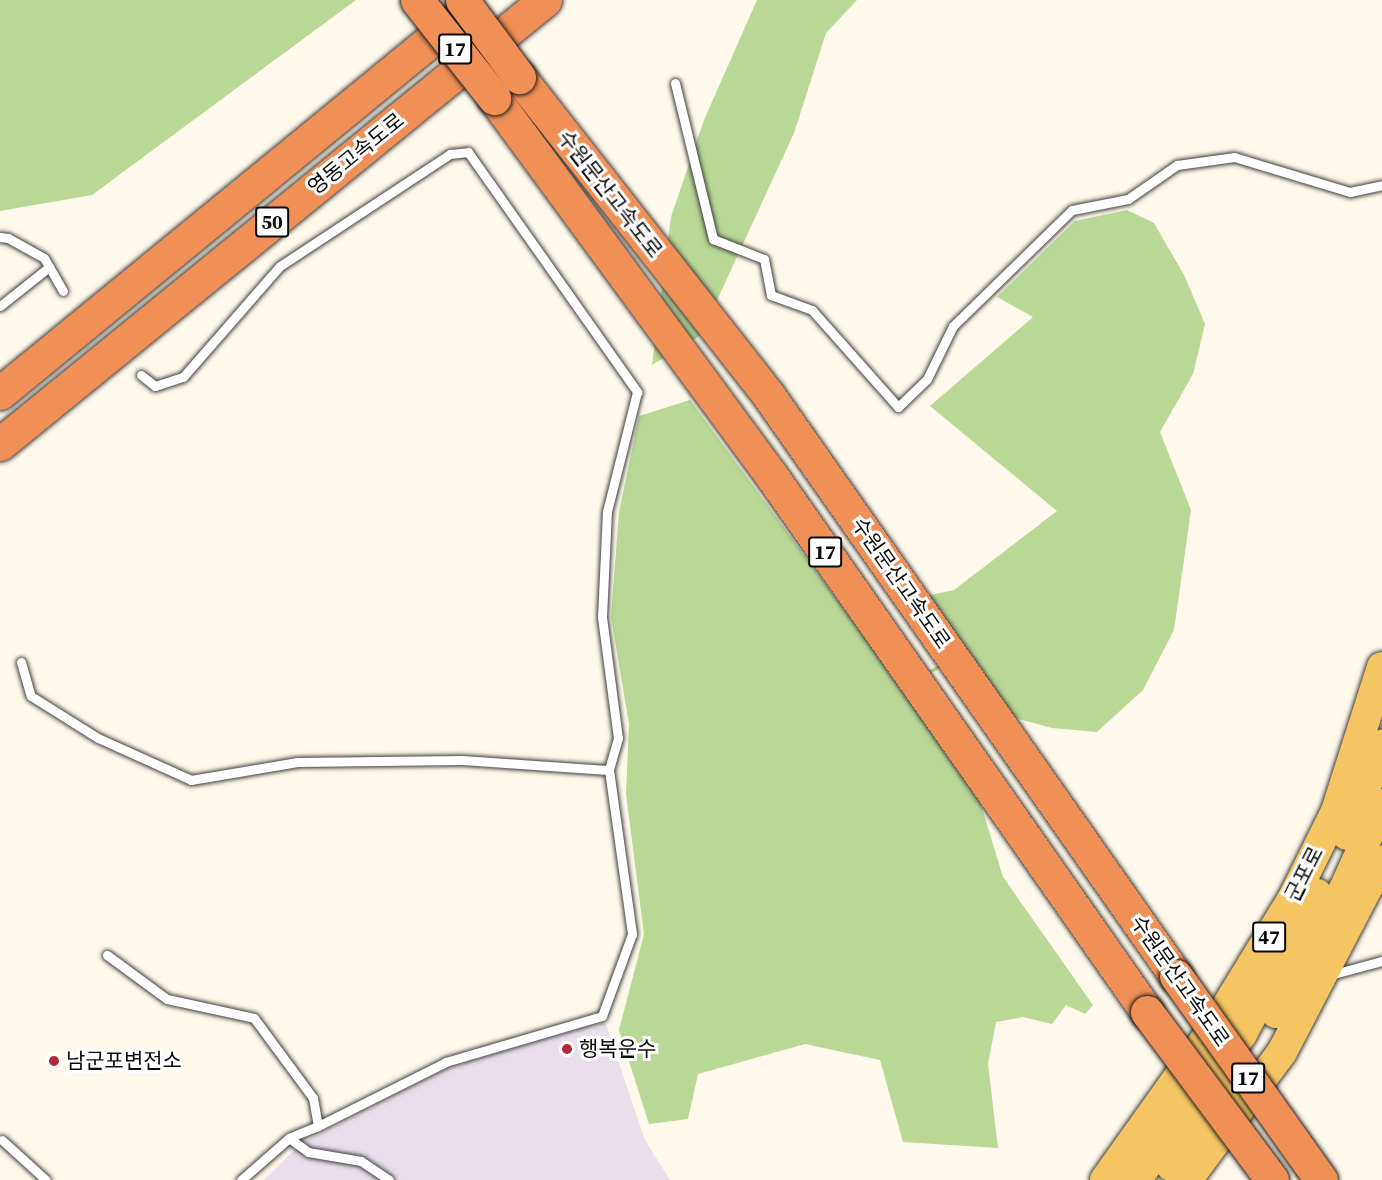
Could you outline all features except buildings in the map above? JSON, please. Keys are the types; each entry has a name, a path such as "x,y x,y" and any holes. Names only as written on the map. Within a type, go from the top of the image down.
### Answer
{"highway":[{"name":"수원문산고속도로","path":"417,0 494,98 771,475 1147,1012 1272,1180"},
{"name":"영동고속도로","path":"0,444 545,0"},
{"name":"수원문산고속도로","path":"477,1 576,152 769,396 1321,1180"},
{"name":"영동고속도로","path":"0,393 477,1"}],"main road":[{"name":"군포로","path":"1105,1180 1212,1030 1293,898 1336,811 1382,668"},
{"name":"군포로","path":"1136,1180 1242,1034 1353,822 1382,746"},
{"name":"군포로","path":"1160,1180 1206,1121 1273,1018 1344,889 1382,804"},
{"path":"1187,1180 1282,1052 1382,860"}],"lane":[{"path":"675,84 713,239 764,259 771,295 812,310 898,407 927,379 953,326 1072,210 1128,199 1177,165 1234,157 1350,192 1382,185"},
{"path":"141,375 155,386 183,376 280,266 450,154 468,152 637,392 607,511 602,617 618,738 609,770 632,934 602,1016 446,1062 318,1126 289,1138 241,1180"},
{"path":"0,237 8,238 44,258 63,291"},
{"path":"0,306 50,267"},
{"path":"21,662 31,696 98,738 191,780 297,762 462,760 609,770"},
{"path":"107,956 167,999 254,1018 313,1098 318,1126"},
{"path":"1321,977 1382,961"},
{"path":"289,1138 308,1152 361,1161 389,1180"},
{"path":"2,1140 46,1180"}],"shaded area":[{"path":"605,1022 645,1140 670,1180 264,1180 300,1144 451,1067"}],"green space":[{"path":"0,0 356,0 92,195 0,211"},
{"path":"757,0 857,0 826,33 794,133 701,335 652,365 671,217 704,120"},
{"path":"1127,210 1154,223 1184,275 1205,324 1193,374 1160,432 1191,510 1174,630 1143,690 1097,732 1052,728 1015,718 967,651 905,690 978,795 1003,877 1093,1005 1085,1014 1066,1005 1052,1024 1023,1017 996,1022 988,1064 998,1148 903,1142 880,1060 805,1044 698,1074 688,1119 649,1124 619,1030 644,934 626,794 629,724 611,617 619,512 639,416 690,400 902,688 964,649 927,596 954,590 1057,511 930,406 1033,317 997,297 1075,221"}],"place":[{"name":"행복운수","path":"567,1049"},
{"name":"남군포변전소","path":"54,1061"}]}
